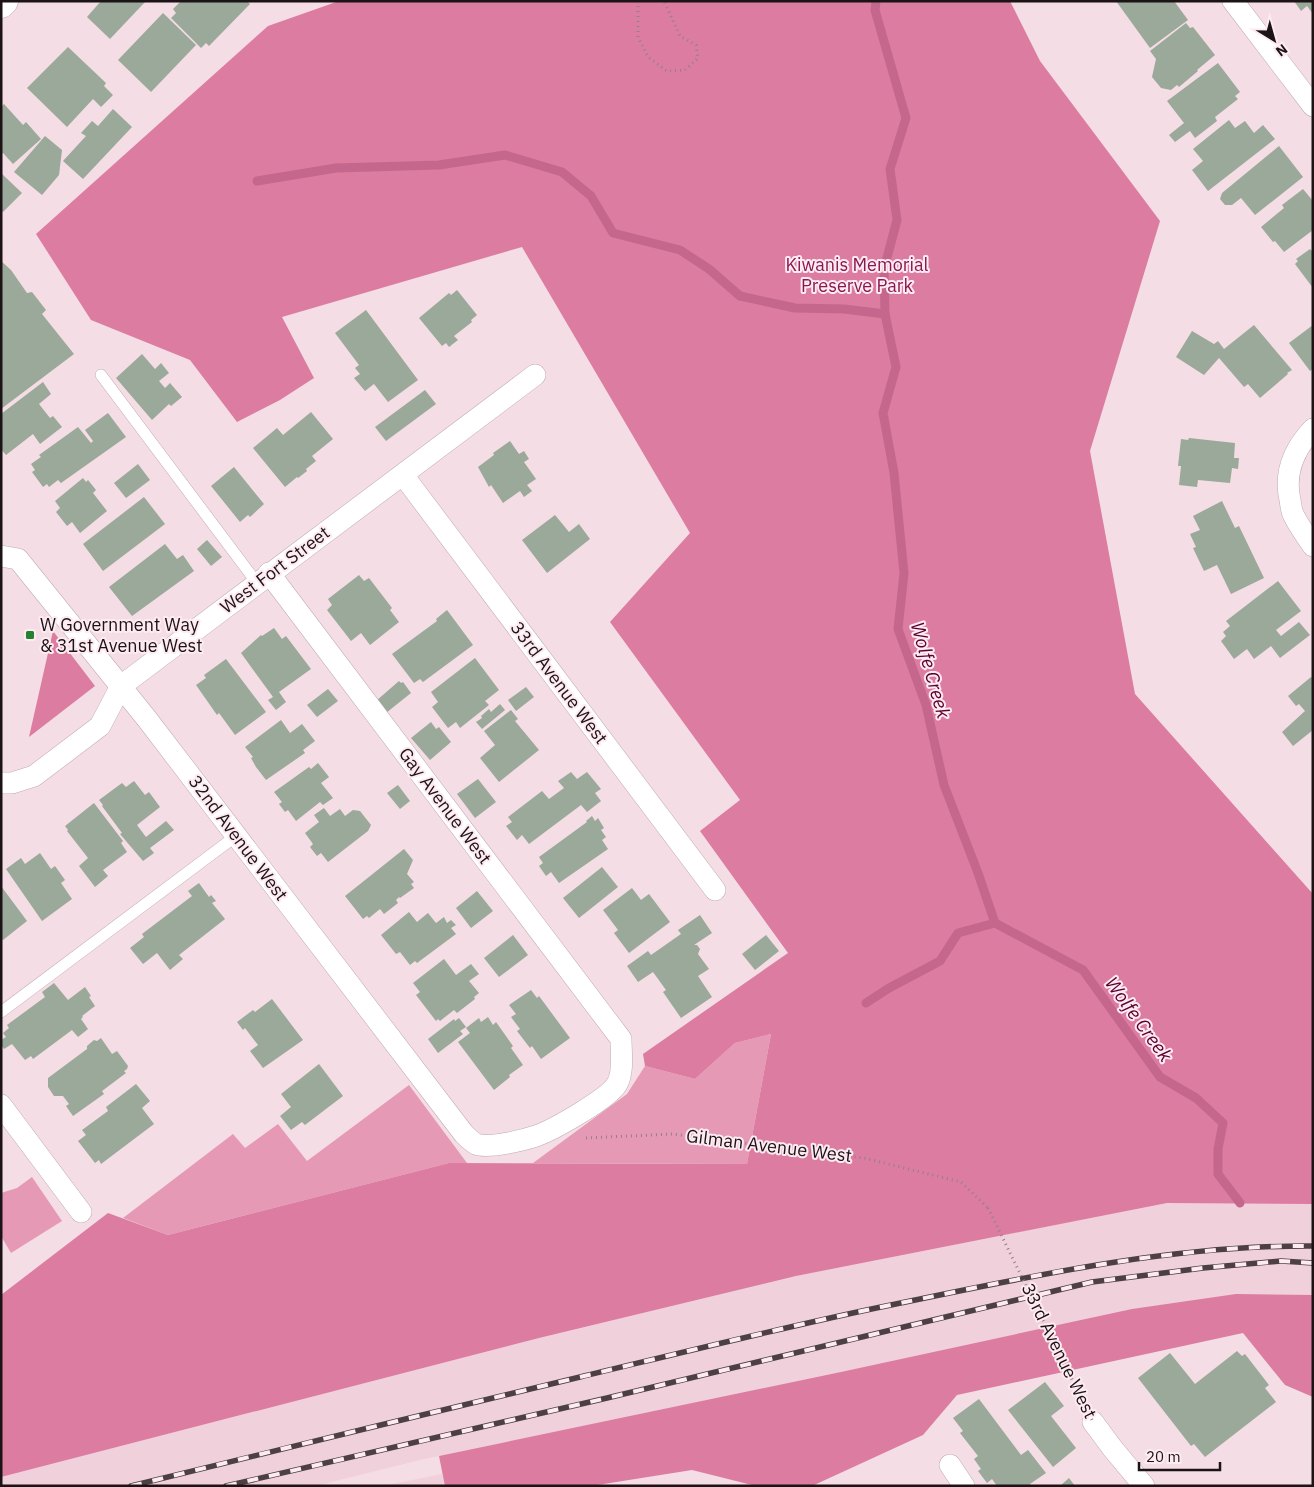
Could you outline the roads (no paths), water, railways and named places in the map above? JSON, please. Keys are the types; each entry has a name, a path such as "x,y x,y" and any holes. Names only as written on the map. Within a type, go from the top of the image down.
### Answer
{"main road":[{"path":"1,4 4,1"}],"street":[{"path":"1233,1 1313,106"},
{"name":"West Fort Street","path":"1,783 34,776 100,726 121,686 535,376"},
{"path":"1313,429 1302,439 1288,474 1288,491 1293,514 1313,546"},
{"name":"33rd Avenue West","path":"403,475 715,890"},
{"name":"32nd Avenue West","path":"1,556 18,559 121,686 464,1134 476,1144 491,1145 537,1136"},
{"name":"Gay Avenue West","path":"263,578 621,1039 621,1066 617,1084 601,1100 581,1113 537,1136"},
{"path":"1,1105 81,1212"},
{"name":"33rd Avenue West","path":"1093,1422 1112,1449 1144,1486"},
{"path":"950,1465 964,1486"}],"lane":[{"path":"101,375 263,578"},
{"path":"1,1012 236,836"}],"waterway":[{"name":"Wolfe Creek","path":"876,1 875,10 906,118 890,169 897,220 884,269 885,314 896,367 883,413 894,473 904,573 898,629 926,705 944,785 995,923 1083,970 1160,1077 1196,1098 1223,1123 1218,1149 1218,1174 1240,1203"},
{"path":"257,181 336,168 439,165 505,155 562,172 591,196 613,233 680,250 709,269 740,296 795,308 844,309 885,314"},
{"path":"866,1003 889,988 940,961 958,933 995,923"}],"railway":[{"path":"131,1486 768,1332 988,1285 1150,1257 1258,1247 1313,1246"},
{"path":"226,1486 607,1398 1092,1282 1203,1268 1281,1261 1313,1263"}],"place":[{"name":"W Government Way & 31st Avenue West","path":"30,635"}],"park label":[{"name":"Kiwanis Memorial Preserve Park","path":"857,275"}]}
